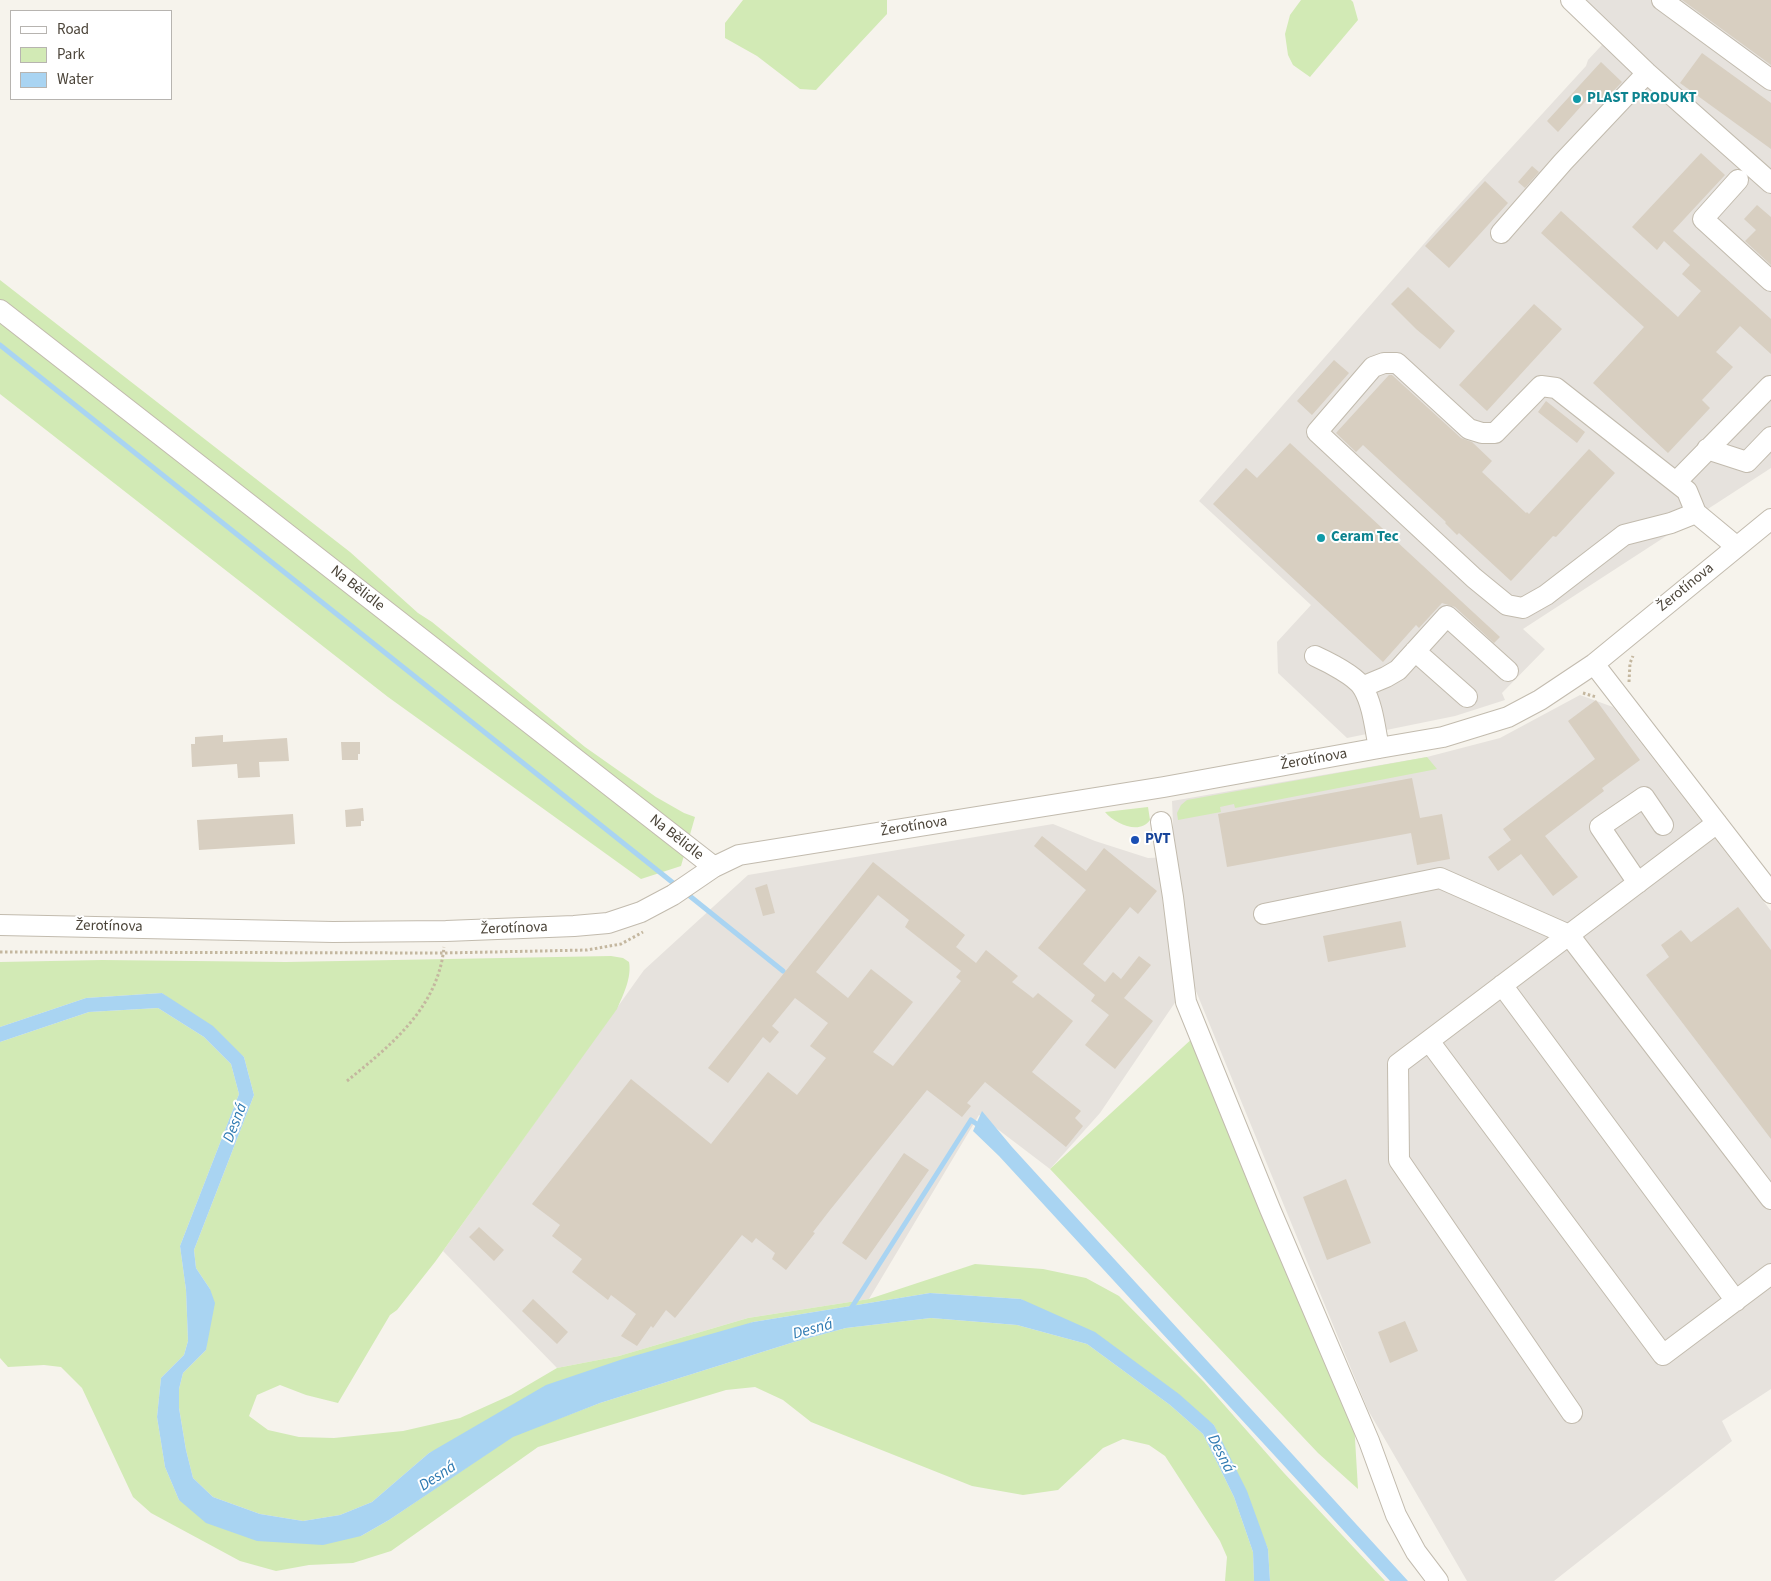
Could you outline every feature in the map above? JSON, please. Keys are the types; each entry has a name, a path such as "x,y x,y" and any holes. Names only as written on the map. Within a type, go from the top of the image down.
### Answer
{"street":[{"path":"1571,0 1647,73 1771,183"},
{"path":"1662,0 1771,80"},
{"path":"1501,232 1563,162 1647,73"},
{"path":"1738,180 1703,219 1771,281"},
{"name":"Na Bělidle","path":"0,310 714,867"},
{"path":"1696,513 1671,523 1624,535 1546,595 1523,608 1507,604 1474,578 1317,432 1373,367 1384,362 1397,363 1469,429 1482,434 1495,433 1541,386 1556,388 1687,491 1696,513 1737,547"},
{"path":"1676,482 1771,387"},
{"path":"1707,449 1747,462 1771,437"},
{"name":"Žerotínova","path":"0,925 324,932 446,931 608,924 641,912 673,895 714,867 739,855 1164,787 1442,737 1508,717 1540,700 1594,664 1771,519"},
{"path":"1362,686 1386,677 1398,670 1447,616 1508,671"},
{"path":"1415,652 1467,697"},
{"path":"1315,656 1335,665 1362,686 1370,705 1379,748"},
{"path":"1594,664 1771,893"},
{"path":"1638,883 1600,827 1644,797 1663,825"},
{"path":"1161,822 1173,896 1186,1002 1270,1209 1369,1441 1396,1515 1416,1552 1438,1581"},
{"path":"1572,1413 1399,1160 1398,1064 1717,823"},
{"path":"1264,914 1440,878 1569,936 1771,1199"},
{"path":"1502,986 1736,1301"},
{"path":"1429,1041 1663,1355 1771,1274"}],"path":[{"path":"347,1081 408,1028 430,994 438,976 446,931"}],"shaded area":[{"path":"1574,0 1771,0 1771,468 1523,629 1545,649 1502,693 1505,700 1455,716 1347,738 1278,673 1277,642 1311,605 1199,501 1436,230 1586,66 1588,60 1613,33"},
{"path":"1580,695 1613,707 1771,911 1771,1389 1722,1421 1732,1441 1554,1581 1467,1581 1368,1410 1191,979 1100,1113 1050,1169 979,1115 869,1299 748,1318 619,1356 557,1368 443,1251 644,970 748,875 1053,824 1095,841 1148,858 1172,857 1172,801 1427,757 1500,738"}],"green space":[{"path":"743,0 887,0 887,14 816,90 800,89 757,56 725,38 725,23"},
{"path":"1301,0 1351,0 1358,20 1310,77 1293,65 1288,55 1285,34 1290,15"},
{"path":"0,280 350,552 418,613 432,622 585,747 656,797 695,817 681,866 641,879 388,697 0,394"},
{"path":"1427,757 1437,769 1235,808 1234,804 1220,807 1221,812 1178,820 1177,813 1181,805 1187,800"},
{"path":"1148,807 1150,820 1140,827 1121,824 1105,812"},
{"path":"611,956 623,958 629,962 630,968 628,980 617,1009 435,1262 397,1310 390,1315 338,1403 306,1395 280,1385 257,1395 249,1416 268,1430 299,1437 334,1438 403,1431 460,1418 511,1395 557,1368 619,1356 748,1318 869,1299 975,1264 1043,1269 1086,1278 1119,1296 1204,1382 1284,1473 1385,1581 1270,1581 1268,1549 1214,1425 1021,1299 930,1293 753,1322 429,1453 372,1502 340,1515 303,1521 260,1514 213,1497 193,1478 179,1408 179,1389 183,1373 206,1350 210,1289 196,1268 194,1250 254,1095 244,1057 162,993 86,998 0,1027 0,962 102,960 286,962"},
{"path":"158,1008 204,1037 231,1064 239,1094 180,1246 186,1290 188,1341 184,1355 161,1378 157,1417 165,1467 179,1500 361,1536 389,1520 513,1436 600,1403 794,1342 846,1328 931,1318 1017,1325 1087,1344 1170,1405 1203,1434 1234,1497 1253,1552 1254,1581 1225,1581 1227,1557 1220,1541 1165,1456 1149,1445 1123,1439 1103,1448 1058,1490 1023,1495 972,1486 811,1422 783,1400 755,1387 726,1390 538,1447 391,1551 353,1563 309,1565 276,1571 240,1561 151,1513 133,1497 82,1388 61,1367 44,1365 8,1367 0,1358 0,1042 89,1012"},
{"path":"1195,1036 1354,1422 1358,1489 1318,1453 1050,1169"}],"water":[{"name":"Desná","path":"162,993 213,1026 244,1057 254,1095 194,1250 196,1268 210,1289 215,1303 206,1350 183,1373 179,1389 179,1408 193,1478 213,1497 260,1514 303,1521 340,1515 372,1502 429,1453 546,1385 623,1359 753,1322 930,1293 1021,1299 1095,1332 1179,1394 1214,1425 1247,1491 1268,1549 1270,1581 1254,1581 1253,1552 1234,1497 1203,1434 1170,1405 1087,1344 1017,1325 931,1318 846,1328 794,1342 600,1403 513,1437 389,1520 361,1536 323,1545 257,1541 206,1523 179,1500 165,1467 157,1417 161,1378 184,1355 188,1341 186,1290 180,1246 239,1094 231,1064 204,1037 158,1008 89,1012 0,1042 0,1027 86,998"},
{"path":"982,1111 1012,1147 1408,1581 1390,1581 999,1156 973,1131"}],"building":[{"path":"1682,0 1771,0 1771,65"},
{"path":"1702,53 1771,103 1771,149 1680,83"},
{"name":"PLAST PRODUKT","path":"1601,62 1622,82 1602,103 1592,94 1558,132 1547,121"},
{"path":"1701,153 1725,175 1673,231 1771,319 1771,354 1740,326 1716,352 1733,367 1702,400 1710,408 1668,453 1593,383 1644,327 1541,233 1561,211 1678,317 1701,291 1682,274 1690,265 1664,241 1657,250 1632,227"},
{"path":"1532,166 1539,172 1525,188 1518,182"},
{"path":"1485,181 1508,203 1449,268 1425,246"},
{"path":"1757,205 1771,217 1771,265 1745,241 1756,230 1744,219"},
{"path":"1408,287 1455,331 1440,349 1416,329 1391,304"},
{"path":"1534,304 1562,329 1487,411 1459,385"},
{"path":"1334,360 1349,373 1312,415 1297,401"},
{"path":"1389,375 1392,375 1461,438 1472,442 1492,461 1482,472 1526,513 1529,514 1589,449 1615,473 1556,537 1553,536 1511,581 1459,533 1457,535 1446,522 1363,445 1356,452 1336,433"},
{"path":"1546,401 1585,432 1577,443 1538,412"},
{"name":"Ceram Tec","path":"1290,443 1500,637 1494,643 1455,607 1442,603 1419,628 1416,625 1383,662 1213,504 1246,468 1257,478"},
{"path":"1596,700 1640,760 1602,788 1604,791 1545,836 1578,877 1553,896 1521,854 1498,871 1488,857 1511,840 1503,829 1595,759 1568,721"},
{"path":"223,735 223,742 287,738 289,761 259,762 260,777 238,778 237,764 192,767 191,744 195,744 195,737"},
{"path":"341,742 360,742 358,760 342,760"},
{"path":"1412,778 1420,818 1442,814 1450,859 1417,865 1411,833 1227,867 1218,814"},
{"path":"363,808 364,821 361,821 361,826 346,827 345,810"},
{"path":"293,814 295,844 199,850 197,820"},
{"path":"1042,836 1086,871 1104,848 1157,891 1138,914 1130,907 1083,964 1105,982 1113,972 1121,979 1139,956 1151,965 1124,998 1153,1021 1115,1069 1085,1045 1109,1015 1091,1001 1095,995 1038,948 1086,890 1034,846"},
{"path":"873,862 965,935 956,947 976,963 986,950 1018,976 1012,982 1033,998 1038,993 1073,1021 1032,1072 1081,1111 1075,1118 1083,1126 1066,1147 985,1082 967,1103 971,1106 962,1117 927,1090 830,1210 813,1232 815,1233 786,1270 772,1259 775,1253 756,1238 752,1243 742,1235 675,1318 666,1310 653,1328 651,1326 637,1346 621,1336 636,1314 611,1295 608,1300 572,1272 582,1259 552,1236 560,1225 532,1204 631,1079 711,1144 768,1072 797,1095 826,1058 810,1046 828,1023 795,998 772,1026 779,1032 770,1043 763,1037 728,1083 708,1068","holes":["878,895 909,920 905,927 961,971 956,977 961,981 893,1066 873,1052 913,1002 871,969 848,998 816,972"]},
{"path":"767,884 775,913 763,916 755,888"},
{"path":"1738,907 1771,950 1771,1139 1646,975 1669,957 1661,945 1681,930 1691,942"},
{"path":"1401,921 1406,947 1328,962 1323,936"},
{"path":"904,1153 929,1170 866,1260 842,1243"},
{"path":"1346,1179 1371,1243 1327,1260 1303,1197"},
{"path":"479,1227 504,1250 494,1261 469,1237"},
{"path":"533,1299 568,1332 557,1344 522,1311"},
{"path":"1405,1321 1418,1351 1390,1363 1378,1332"}],"waterway":[{"path":"0,345 677,886"},
{"path":"686,893 783,971"},
{"path":"850,1310 971,1120 981,1127"}],"place":[{"name":"PLAST PRODUKT","path":"1577,99"},
{"name":"Ceram Tec","path":"1321,538"},
{"name":"PVT","path":"1135,840"}]}
